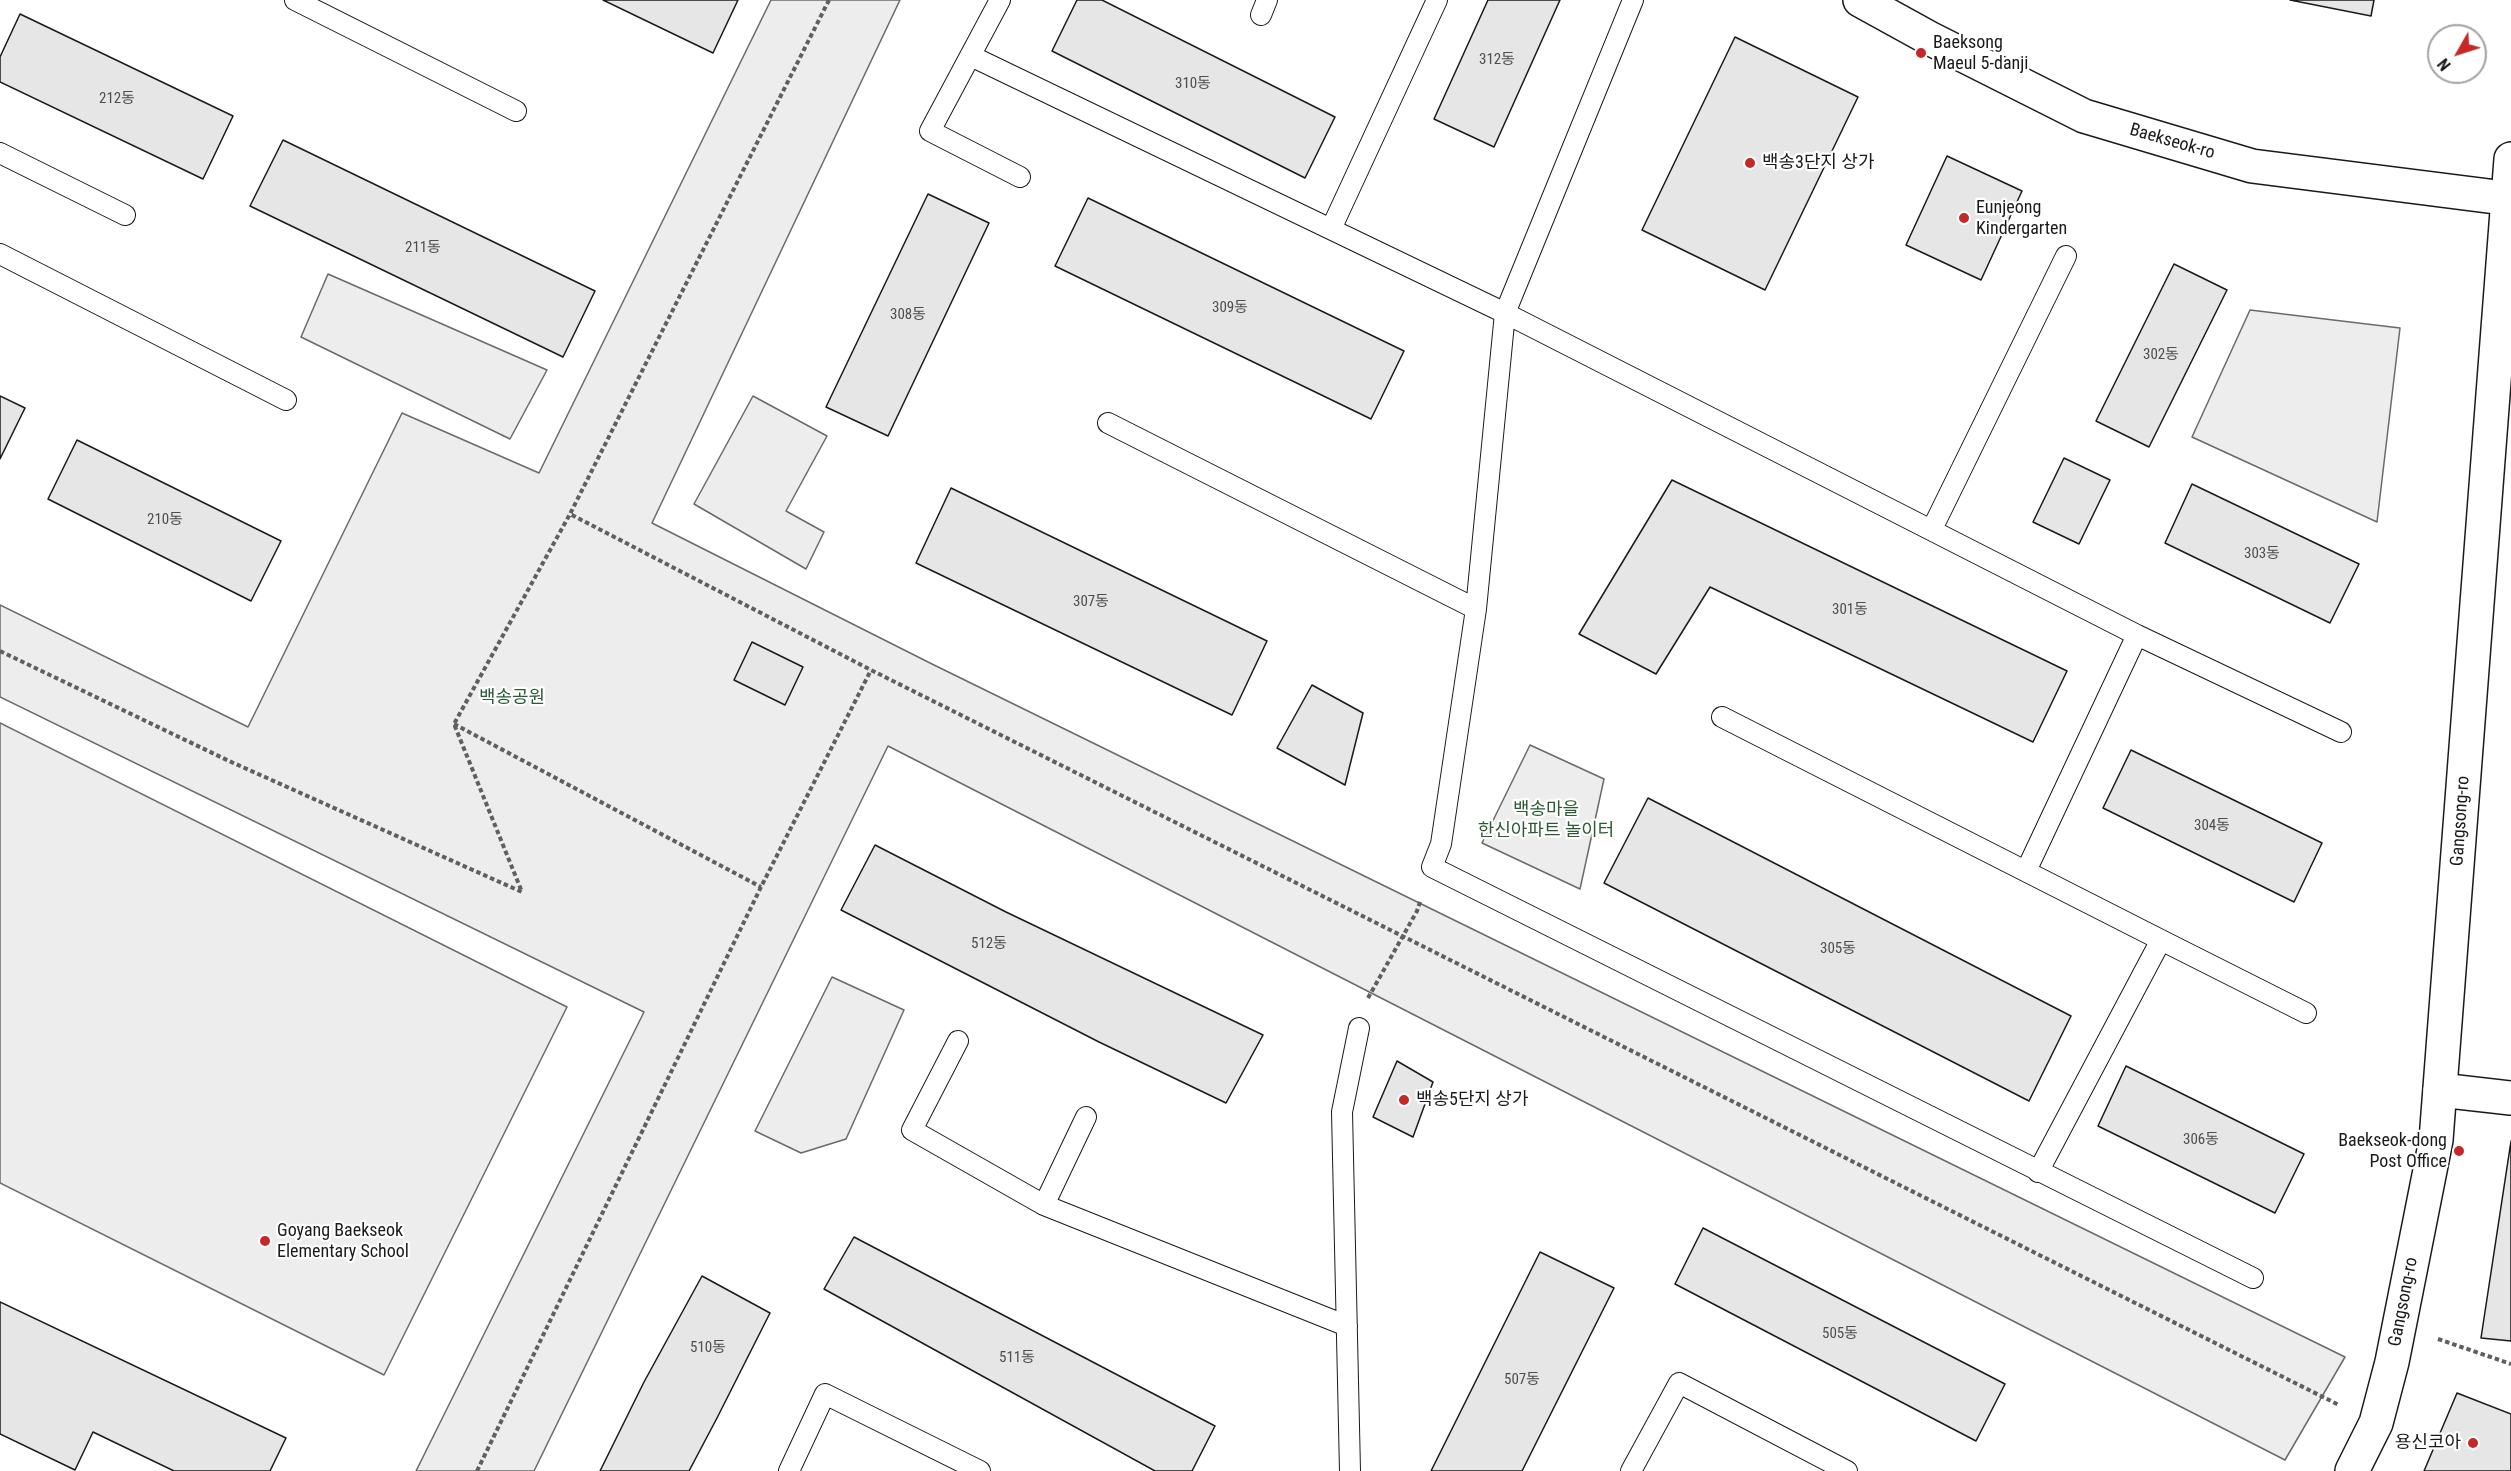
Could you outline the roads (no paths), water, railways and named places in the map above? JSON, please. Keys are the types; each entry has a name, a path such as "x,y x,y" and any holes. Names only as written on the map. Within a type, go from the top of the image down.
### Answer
{"main road":[{"name":"Baekseok-ro","path":"1860,0 1929,38 2084,116 2252,166 2510,199"},
{"name":"Gangsong-ro","path":"2352,1471 2376,1423 2392,1362 2436,1140 2510,199 2511,159"},
{"path":"2440,1090 2511,1098"}],"lane":[{"path":"295,0 516,111"},
{"path":"1000,0 930,131 1020,177"},
{"path":"1331,229 1437,0"},
{"path":"1633,0 1504,313 1476,609 1441,844 1432,867 2253,1278"},
{"path":"971,56 1504,313 2137,635 2341,732"},
{"path":"0,153 125,215"},
{"path":"0,254 286,400"},
{"path":"1932,529 2066,256"},
{"path":"1108,423 1476,609"},
{"path":"2026,871 2137,635"},
{"path":"1722,717 2306,1013"},
{"path":"2038,1172 2161,939"},
{"path":"1350,1471 1342,1112 1359,1028"},
{"path":"958,1041 912,1130 1044,1205 1347,1326"},
{"path":"1044,1205 1086,1117"},
{"path":"1631,1471 1679,1383 1847,1471"},
{"path":"789,1471 825,1394 980,1471"}],"place":[{"name":"Baeksong Maeul 5-danji","path":"1921,53"},
{"name":"백송3단지 상가","path":"1750,163"},
{"name":"Eunjeong Kindergarten","path":"1964,218"},
{"name":"백송5단지 상가","path":"1404,1100"},
{"name":"Baekseok-dong Post Office","path":"2459,1151"},
{"name":"Goyang Baekseok Elementary School","path":"265,1241"},
{"name":"용신코아","path":"2473,1443"}],"park label":[{"name":"백송공원","path":"512,698"},
{"name":"백송마을 한신아파트 놀이터","path":"1546,820"}]}
